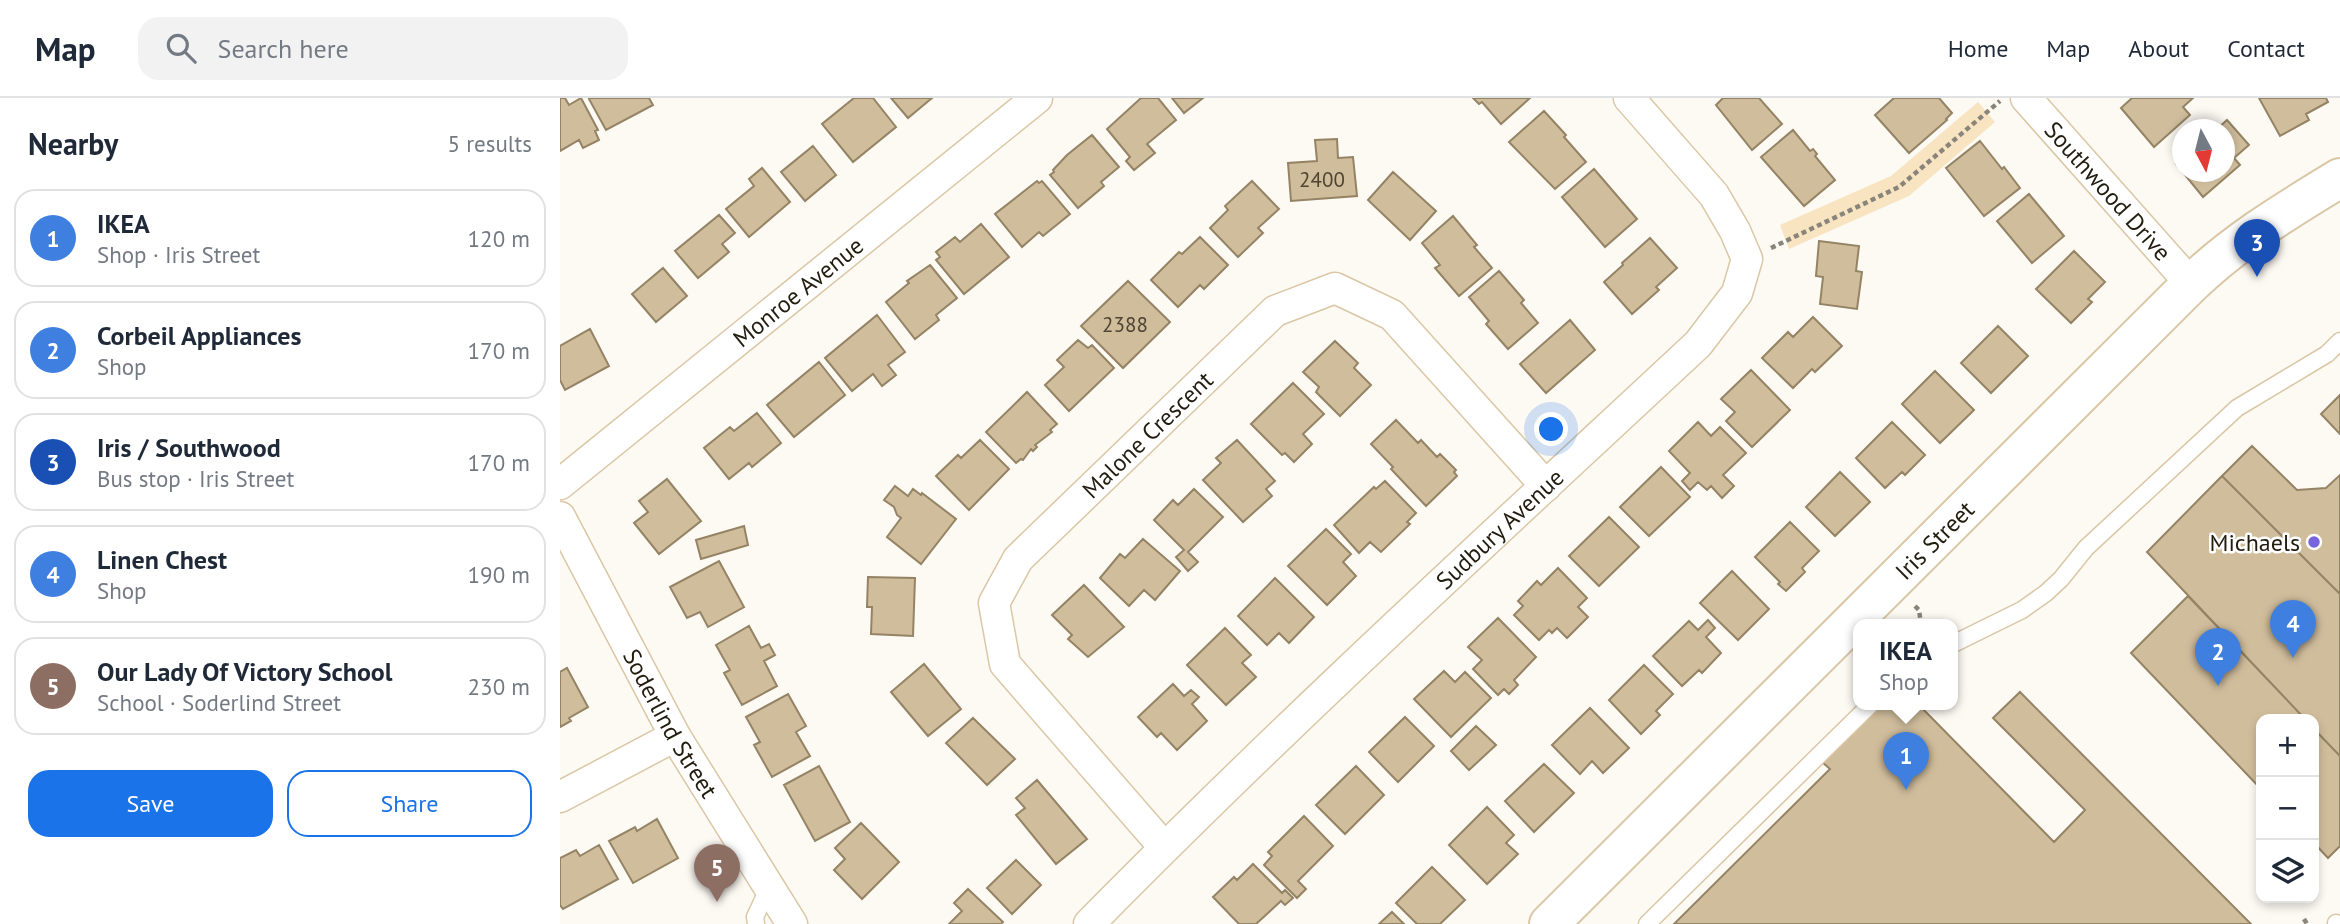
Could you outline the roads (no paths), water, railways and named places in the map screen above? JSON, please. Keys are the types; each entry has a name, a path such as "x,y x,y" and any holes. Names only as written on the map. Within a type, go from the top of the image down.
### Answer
{"street":[{"name":"Monroe Avenue","path":"560,484 1037,98"},
{"name":"Sudbury Avenue","path":"1089,924 1410,611 1698,344 1738,293 1747,258 1735,231 1714,195 1629,98"},
{"name":"Southwood Drive","path":"2025,98 2191,284"},
{"name":"Iris Street","path":"1855,619 2191,284 2265,223 2340,178"},
{"name":"Malone Crescent","path":"1164,848 1005,664 994,603 1018,559 1265,321 1275,312 1335,288 1392,315 1546,486"},
{"name":"Soderlind Street","path":"560,517 675,736 792,924"},
{"name":"Iris Street","path":"1549,924 1853,621"},
{"path":"560,797 675,736"}],"lane":[{"path":"1958,642 2022,610 2046,593 2086,548 2237,408 2327,354 2340,341"},
{"path":"1647,924 1865,710"},
{"path":"756,924 755,917 769,887"}],"place":[{"name":"Iris / Southwood","path":"2257,277"},
{"name":"Michaels","path":"2314,542"},
{"name":"Linen Chest","path":"2293,658"},
{"name":"Corbeil Appliances","path":"2218,686"},
{"name":"IKEA","path":"1906,790"},
{"name":"Our Lady Of Victory School","path":"717,902"}]}
